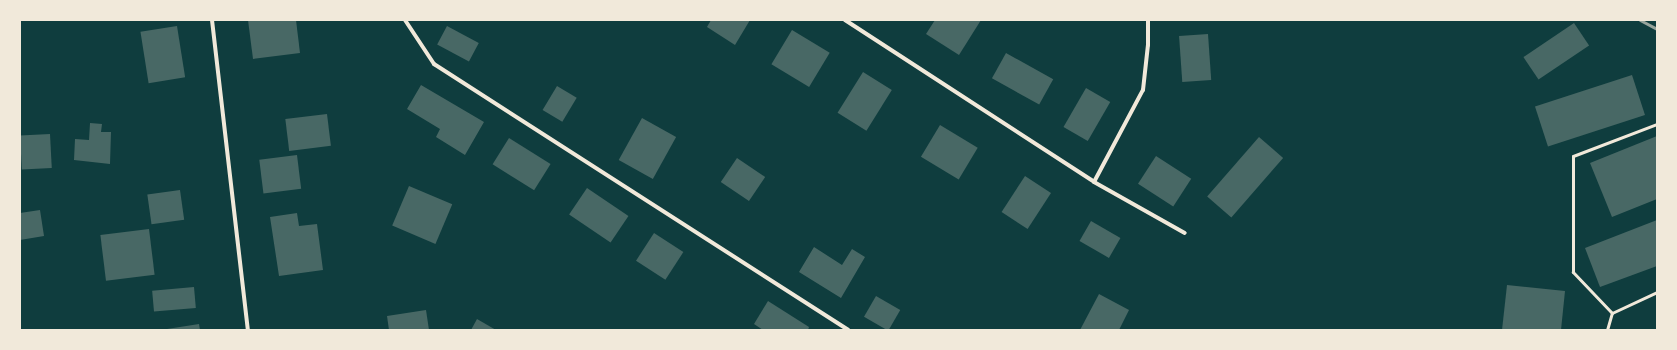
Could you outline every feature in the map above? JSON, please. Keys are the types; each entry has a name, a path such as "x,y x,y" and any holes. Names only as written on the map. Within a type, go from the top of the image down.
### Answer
{"street":[{"path":"212,20 248,330"},
{"path":"405,20 434,64 848,330"},
{"path":"844,20 1094,182 1186,234"},
{"path":"1094,182 1143,90 1148,45 1148,20"}],"lane":[{"path":"1612,313 1573,272 1573,156 1657,124"},
{"path":"1607,330 1612,313 1657,292"}],"building":[{"path":"248,20 296,20 300,53 253,59"},
{"path":"711,20 750,20 735,45 707,27"},
{"path":"935,20 981,20 959,55 926,34"},
{"path":"1574,23 1589,45 1539,79 1523,57"},
{"path":"177,26 185,77 149,83 140,32"},
{"path":"447,26 479,43 469,61 437,45"},
{"path":"792,30 830,53 809,87 771,64"},
{"path":"1208,34 1211,80 1182,82 1179,36"},
{"path":"1006,53 1053,79 1039,105 992,78"},
{"path":"863,72 892,90 866,131 838,113"},
{"path":"1632,75 1645,115 1548,146 1535,107"},
{"path":"421,85 484,122 465,155 436,137 440,129 407,109"},
{"path":"557,86 577,98 562,122 543,110"},
{"path":"1086,88 1110,102 1088,141 1064,127"},
{"path":"327,114 331,146 289,151 285,119"},
{"path":"642,118 676,137 653,179 619,160"},
{"path":"90,123 102,124 101,132 111,132 110,164 74,160 75,139 89,140"},
{"path":"940,125 978,148 959,179 921,157"},
{"path":"50,134 52,168 22,170 20,136"},
{"path":"1657,136 1657,199 1612,217 1590,163"},
{"path":"1259,137 1283,158 1231,218 1207,197"},
{"path":"509,138 551,164 534,190 493,164"},
{"path":"297,155 301,189 263,193 259,160"},
{"path":"1156,156 1191,179 1173,207 1138,184"},
{"path":"737,158 765,177 749,201 721,182"},
{"path":"1025,176 1051,193 1028,229 1002,212"},
{"path":"409,186 452,204 435,244 392,226"},
{"path":"587,188 628,216 611,242 569,215"},
{"path":"180,190 184,220 151,224 147,195"},
{"path":"40,210 44,236 20,240 20,213"},
{"path":"297,213 299,226 317,224 323,270 279,276 270,217"},
{"path":"1657,220 1657,266 1600,287 1585,248"},
{"path":"1091,221 1120,238 1109,258 1080,241"},
{"path":"149,229 155,275 106,281 100,235"},
{"path":"654,233 683,252 665,280 636,261"},
{"path":"814,247 842,265 852,249 865,257 841,298 799,272"},
{"path":"1507,285 1565,291 1561,330 1502,330"},
{"path":"194,287 196,308 154,312 152,291"},
{"path":"1099,294 1129,310 1119,330 1080,330"},
{"path":"876,296 900,310 889,330 864,317"},
{"path":"768,301 809,327 808,330 763,330 754,324"},
{"path":"426,310 429,330 389,330 387,316"},
{"path":"477,319 496,330 471,330"},
{"path":"199,324 200,330 167,329"}],"railway":[{"path":"1640,20 1657,29"}]}
